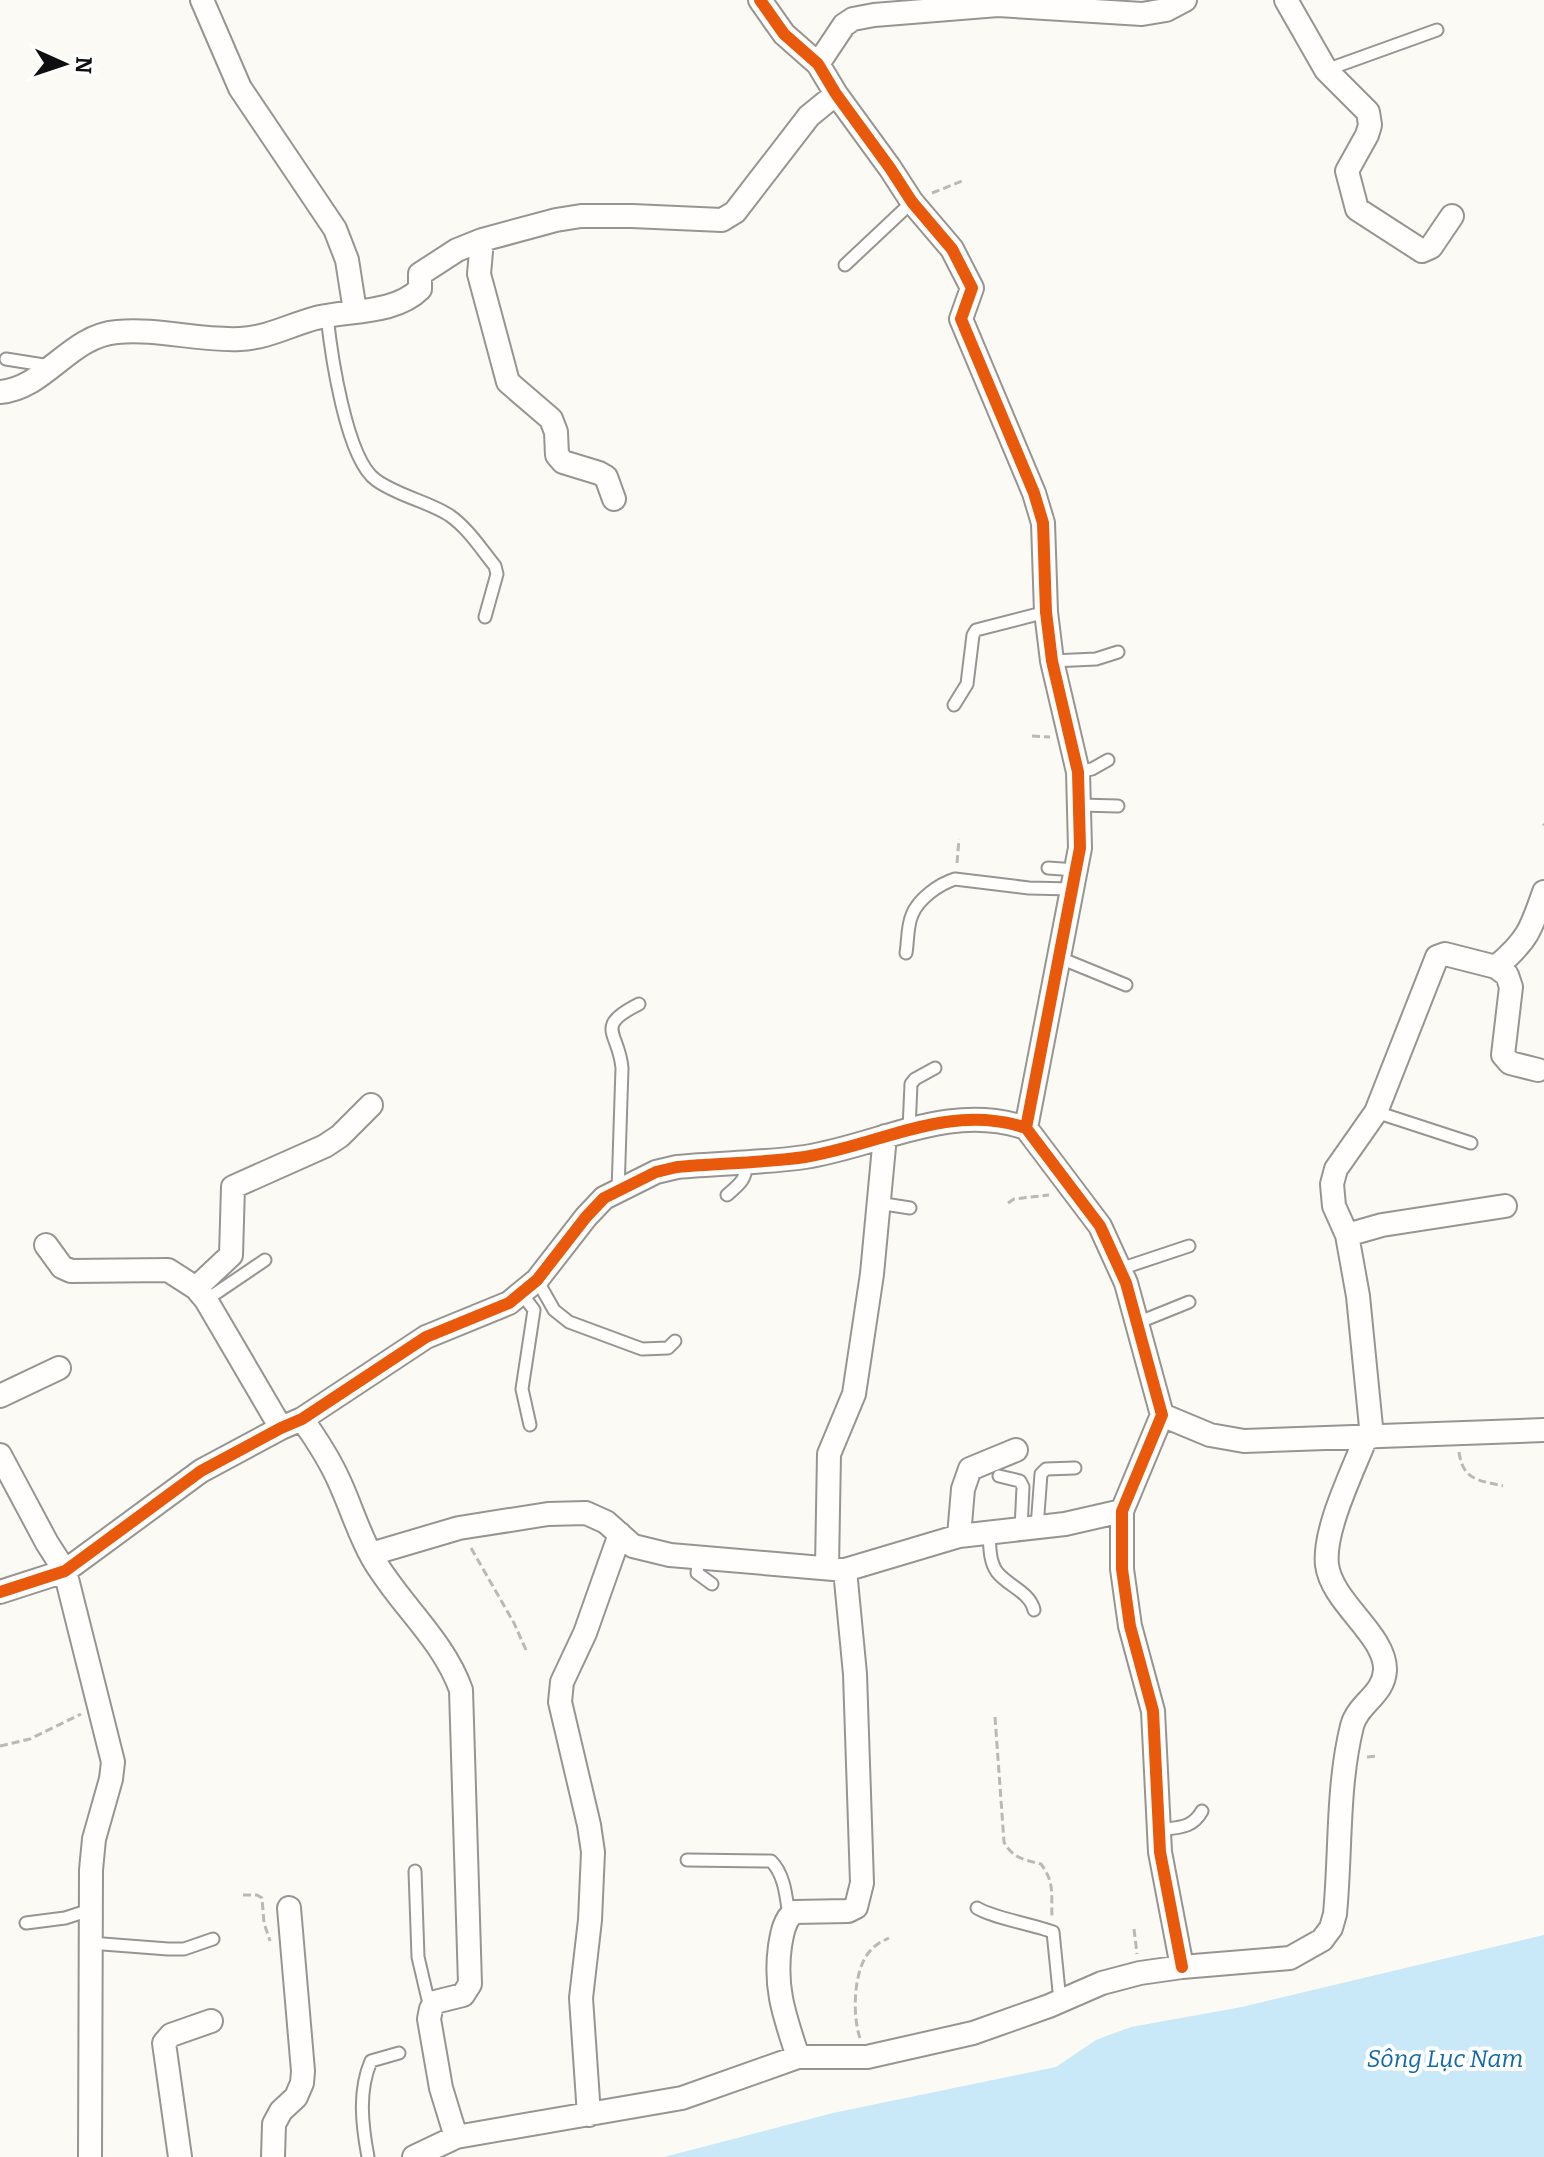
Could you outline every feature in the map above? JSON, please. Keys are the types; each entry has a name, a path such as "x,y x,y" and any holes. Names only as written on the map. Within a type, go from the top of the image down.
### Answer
{"street":[{"path":"202,0 240,88 335,229 347,260 355,311"},
{"path":"760,0 784,34 818,64 912,202 952,249 972,288 961,319 1034,493 1043,523 1046,612 1052,661 1078,772 1080,848 1026,1128"},
{"path":"818,64 844,25 854,0"},
{"path":"1286,0 1326,70 1368,112 1367,135 1347,171 1357,209 1422,251 1431,247 1452,216"},
{"path":"844,25 853,19 874,15 998,5 1142,14 1175,3"},
{"path":"0,392 15,390 32,382 77,346 114,332 139,331 237,340 263,337 327,316 385,307 412,297 420,289 420,274 457,250 515,229 581,216 707,220 730,217 809,116 836,94"},
{"path":"482,240 479,274 508,382 551,419 556,432 557,455 563,462 606,477 614,499"},
{"path":"1496,967 1519,948 1532,929 1544,892"},
{"path":"414,2157 456,2137 682,2098 798,2057 867,2057 973,2033 1102,1983 1182,1967 1290,1958 1322,1940 1331,1928 1337,1891 1343,1784 1352,1726 1356,1712 1381,1688 1385,1675 1382,1653 1333,1585 1327,1566 1329,1535 1369,1437 1358,1296 1347,1235 1334,1206 1332,1184 1336,1169 1376,1112 1437,957 1445,954 1496,967 1507,975 1511,987 1503,1055 1510,1063 1538,1070"},
{"path":"201,1294 231,1255 233,1187 325,1146 340,1136 371,1105"},
{"path":"0,1592 65,1571 201,1471 302,1419 426,1337 509,1303 530,1287 604,1198 656,1172 677,1167 806,1157 947,1119 1007,1121 1026,1128 1100,1226 1120,1269 1162,1415 1122,1511 1122,1569 1130,1626 1153,1711 1160,1852 1182,1967"},
{"path":"798,2057 780,2002 777,1971 781,1936 789,1916 801,1911 848,1911 856,1907 862,1883 855,1674 836,1569 829,1454 854,1394 872,1274 885,1136"},
{"path":"1347,1235 1382,1225 1505,1206"},
{"path":"46,1245 62,1267 71,1271 168,1270 201,1294 281,1428"},
{"path":"0,1396 59,1368"},
{"path":"1162,1415 1210,1435 1244,1441 1544,1430"},
{"path":"302,1419 339,1479 371,1554 391,1588 455,1672 463,1704 470,1984 463,1995 435,2002 429,2019 441,2088 456,2137"},
{"path":"959,1536 963,1489 970,1469 1016,1450"},
{"path":"0,1455 65,1571 113,1762 94,1839 89,1943 90,2157"},
{"path":"371,1554 459,1528 548,1514 586,1513 606,1522 633,1546 670,1555 836,1569 959,1536 1082,1521 1122,1511"},
{"path":"589,2115 581,1998 590,1920 593,1852 560,1702 562,1682 585,1633 620,1534"},
{"path":"273,2157 274,2124 281,2111 296,2097 303,2071 289,1908"},
{"path":"180,2157 164,2043 171,2035 211,2021"}],"lane":[{"path":"1326,70 1437,30"},
{"path":"845,265 912,202"},
{"path":"327,316 330,350 341,399 362,463 374,479 448,514 462,525 497,574 485,617"},
{"path":"6,359 50,366"},
{"path":"954,705 967,684 976,630 1046,612"},
{"path":"1052,661 1096,659 1118,652"},
{"path":"1078,772 1092,769 1108,760"},
{"path":"1080,805 1118,806"},
{"path":"1048,868 1075,880"},
{"path":"906,953 912,914 932,891 955,879 1029,888 1075,880"},
{"path":"1060,958 1126,985"},
{"path":"617,1192 622,1068 612,1028 618,1015 639,1004"},
{"path":"909,1129 911,1084 935,1068"},
{"path":"1376,1112 1471,1143"},
{"path":"727,1195 744,1181 746,1161"},
{"path":"878,1203 910,1208"},
{"path":"1120,1269 1189,1246"},
{"path":"201,1294 265,1260"},
{"path":"530,1287 569,1322 642,1349 668,1348 675,1341"},
{"path":"530,1287 534,1310 522,1389 530,1425"},
{"path":"1137,1323 1189,1302"},
{"path":"1029,1528 1041,1474 1046,1469 1075,1468"},
{"path":"999,1476 1020,1481 1029,1528"},
{"path":"989,1533 992,1562 999,1574 1028,1597 1034,1610"},
{"path":"699,1557 697,1573 712,1584"},
{"path":"1158,1830 1188,1826 1196,1822 1202,1811"},
{"path":"687,1860 771,1861 783,1880 789,1916"},
{"path":"415,1871 418,1957 431,2009"},
{"path":"977,1908 1053,1932 1060,2001"},
{"path":"26,1923 65,1918 90,1910"},
{"path":"89,1943 184,1949 213,1939"},
{"path":"368,2157 362,2118 366,2074 371,2061 399,2053"}],"path":[{"path":"912,202 962,181"},
{"path":"955,879 959,839"},
{"path":"1008,1203 1014,1199 1049,1195 1065,1177"},
{"path":"1457,1432 1465,1472 1474,1479 1503,1486"},
{"path":"459,1528 514,1623 526,1650"},
{"path":"0,1746 30,1739 56,1727 77,1717 96,1701"},
{"path":"995,1717 1004,1842 1008,1851 1018,1858 1041,1864 1047,1872 1052,1883 1053,1932"},
{"path":"243,1895 262,1898 264,1923 271,1947"},
{"path":"867,2057 857,2029 856,1981 866,1956 873,1947 889,1938"}],"water":[{"name":"Sông Lục Nam","path":"1544,1935 1544,2157 664,2157 833,2113 1056,2067 1096,2040 1131,2027 1242,2007"}],"cycle path":[{"path":"760,0 784,34 818,64 912,202 952,249 972,288 961,319 1034,493 1043,523 1046,612 1052,661 1078,772 1080,848 1026,1128"},
{"path":"0,1592 65,1571 201,1471 302,1419 426,1337 509,1303 537,1280 604,1198 656,1172 677,1167 805,1157 942,1123 997,1121 1026,1128 1100,1226 1126,1283 1162,1415 1122,1511 1122,1569 1130,1626 1153,1711 1160,1852 1182,1967"}]}
